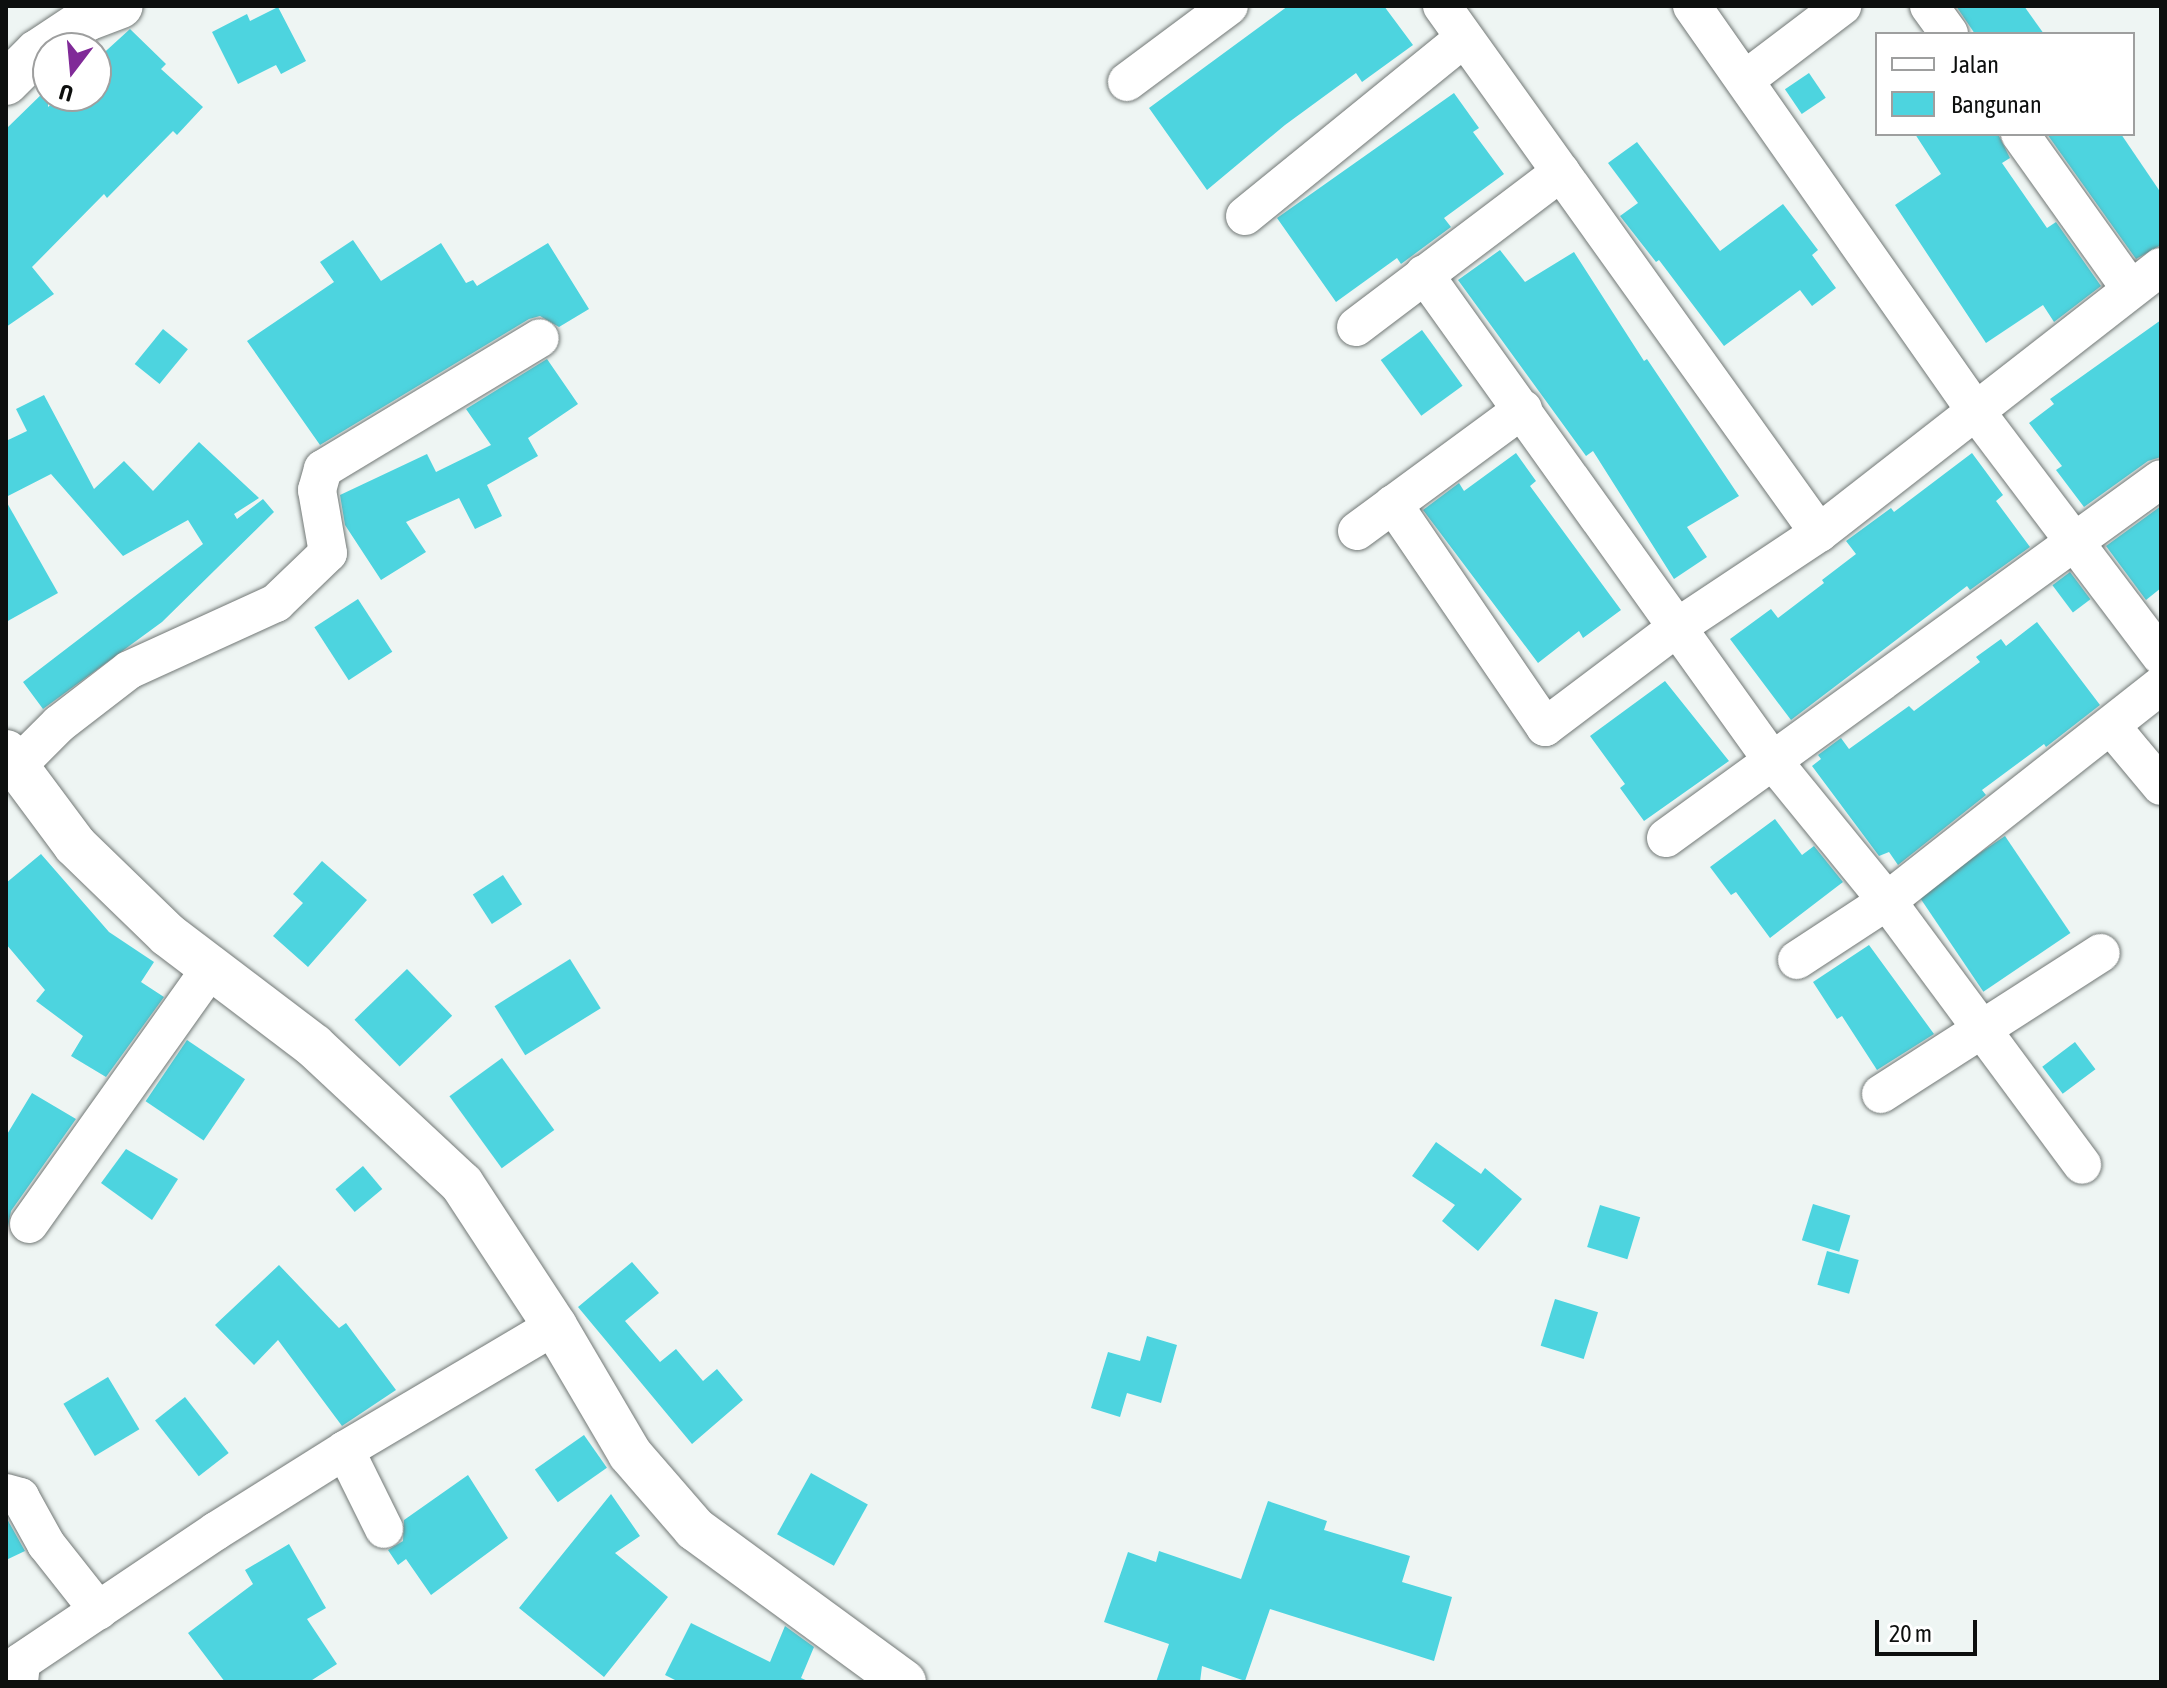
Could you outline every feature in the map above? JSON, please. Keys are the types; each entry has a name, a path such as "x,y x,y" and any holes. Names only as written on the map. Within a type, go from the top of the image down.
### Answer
{"street":[{"path":"6,83 69,17 121,6"},
{"path":"1127,82 1229,6"},
{"path":"1442,6 1819,533"},
{"path":"1692,6 1977,413 2161,656"},
{"path":"1746,79 1842,6"},
{"path":"1929,6 1948,32"},
{"path":"1245,216 1464,38"},
{"path":"2021,136 2130,288"},
{"path":"1356,327 1561,172"},
{"path":"1393,504 1545,727 1679,626 1819,533 1977,413 2130,288 2161,267"},
{"path":"1424,274 1772,760 1887,901 2082,1165"},
{"path":"540,338 323,469 317,490 328,553 276,603 129,670 11,759 75,845 168,935 314,1046 462,1184 555,1326 630,1454 695,1529 904,1682"},
{"path":"1357,531 1523,409"},
{"path":"1666,838 2161,479"},
{"path":"1797,960 1887,901 2161,685"},
{"path":"2111,726 2161,786"},
{"path":"1881,1094 2101,953"},
{"path":"29,1224 211,968"},
{"path":"15,1669 345,1450 555,1326"},
{"path":"345,1450 384,1529"},
{"path":"6,1493 20,1497 46,1544 99,1611"}],"building":[{"path":"1288,6 1384,6 1413,45 1362,82 1356,73 1285,125 1207,190 1149,108"},
{"path":"1956,6 2024,6 2043,32 1974,32"},
{"path":"278,7 306,61 281,74 276,65 238,84 212,32 247,14 250,21"},
{"path":"130,29 166,64 161,69 203,107 177,135 173,131 107,198 104,194 32,267 54,294 6,327 6,129 32,104 32,112 112,112 112,45"},
{"path":"1809,73 1826,98 1802,114 1785,89"},
{"path":"1454,93 1479,128 1473,132 1504,174 1444,218 1451,227 1401,264 1397,258 1336,302 1277,218"},
{"path":"1916,136 1999,136 2010,158 2002,163 2047,228 2056,222 2101,286 2054,322 2043,305 1986,343 1895,205 1941,174"},
{"path":"2048,136 2122,136 2161,193 2161,245 2136,259"},
{"path":"1637,142 1720,251 1783,204 1818,250 1812,255 1836,288 1812,306 1800,290 1724,346 1659,260 1656,262 1620,216 1638,203 1608,163"},
{"path":"353,240 381,281 441,243 466,283 473,280 477,286 548,243 589,309 559,327 540,316 529,319 320,445 247,341 334,282 320,262"},
{"path":"1500,250 1525,282 1574,252 1644,361 1647,359 1739,496 1687,527 1707,557 1674,579 1593,451 1586,456 1458,280"},
{"path":"2161,320 2161,457 2148,461 2084,507 2056,470 2062,466 2029,423 2054,404 2050,399"},
{"path":"163,329 188,349 160,384 135,364"},
{"path":"1422,330 1463,386 1421,416 1381,360"},
{"path":"547,359 578,404 528,438 538,456 487,485 502,516 475,529 459,498 406,522 426,552 381,580 345,525 340,495 427,454 436,472 491,445 466,409"},
{"path":"44,395 94,489 124,461 153,491 199,442 259,498 234,514 237,519 263,499 274,512 162,622 43,709 23,682 203,544 188,520 123,556 51,474 6,497 6,441 27,431 16,409"},
{"path":"1516,453 1536,481 1530,486 1621,610 1583,638 1579,631 1538,663 1423,510 1459,483 1464,491"},
{"path":"1972,453 2003,495 1996,501 2030,547 1970,590 1967,586 1791,720 1730,639 1771,609 1778,618 1824,583 1822,580 1856,554 1846,541 1891,508 1894,512"},
{"path":"6,501 58,593 6,622"},
{"path":"2161,506 2161,588 2146,600 2106,546"},
{"path":"2070,572 2090,599 2073,612 2052,585"},
{"path":"358,599 392,652 349,680 314,627"},
{"path":"2037,622 2100,705 2046,747 2044,744 1982,790 1986,795 1898,865 1889,852 1879,856 1812,766 1821,759 1818,755 1841,738 1849,749 1909,706 1914,711 1980,662 1976,657 2001,639 2006,646"},
{"path":"1665,681 1729,761 1644,821 1620,788 1625,784 1590,736"},
{"path":"1775,819 1802,855 1814,846 1843,882 1770,938 1736,892 1731,895 1710,867"},
{"path":"2005,836 2070,933 1983,992 1918,895"},
{"path":"41,854 109,932 154,962 141,982 164,997 106,1077 71,1056 83,1036 36,1001 45,990 6,944 6,883"},
{"path":"322,861 367,900 308,967 273,936 303,903 293,894"},
{"path":"503,875 522,904 492,924 473,895"},
{"path":"1869,945 1934,1034 1877,1070 1842,1016 1837,1019 1813,982"},
{"path":"570,959 601,1008 525,1055 495,1006"},
{"path":"407,969 452,1016 400,1066 354,1020"},
{"path":"187,1040 245,1079 204,1140 146,1101"},
{"path":"2075,1042 2095,1069 2063,1094 2042,1067"},
{"path":"502,1058 554,1130 502,1168 449,1096"},
{"path":"32,1093 76,1119 11,1211 6,1238 6,1136"},
{"path":"1436,1142 1481,1174 1485,1168 1522,1199 1478,1251 1442,1221 1455,1205 1412,1176"},
{"path":"126,1149 178,1179 152,1220 101,1183"},
{"path":"363,1166 382,1189 355,1212 335,1189"},
{"path":"1813,1204 1850,1215 1839,1252 1802,1240"},
{"path":"1600,1205 1640,1217 1627,1259 1587,1247"},
{"path":"1827,1251 1859,1260 1849,1294 1817,1285"},
{"path":"632,1262 659,1293 625,1321 660,1362 676,1349 703,1381 717,1369 743,1400 692,1444 578,1307"},
{"path":"279,1265 339,1328 346,1323 396,1390 342,1426 278,1340 254,1365 215,1325"},
{"path":"1555,1299 1598,1312 1584,1359 1541,1346"},
{"path":"1147,1336 1177,1345 1161,1403 1127,1393 1120,1417 1091,1408 1108,1352 1140,1361"},
{"path":"108,1377 139,1429 95,1456 63,1404"},
{"path":"185,1397 229,1453 199,1476 155,1420"},
{"path":"584,1435 607,1468 558,1502 535,1469"},
{"path":"811,1473 868,1505 834,1566 777,1534"},
{"path":"468,1475 508,1538 431,1595 406,1559 398,1565 388,1550 403,1541 404,1520"},
{"path":"611,1494 640,1536 615,1553 668,1597 604,1677 519,1608"},
{"path":"1268,1501 1327,1521 1324,1530 1410,1556 1402,1582 1452,1597 1434,1661 1270,1609 1245,1681 1202,1666 1200,1682 1156,1682 1169,1644 1104,1622 1128,1552 1156,1562 1159,1551 1241,1579"},
{"path":"6,1517 25,1551 6,1560"},
{"path":"289,1544 326,1608 307,1619 337,1664 309,1682 225,1682 188,1633 253,1584 245,1570"},
{"path":"691,1623 770,1662 785,1626 814,1647 801,1678 810,1682 679,1682 665,1675"}]}
